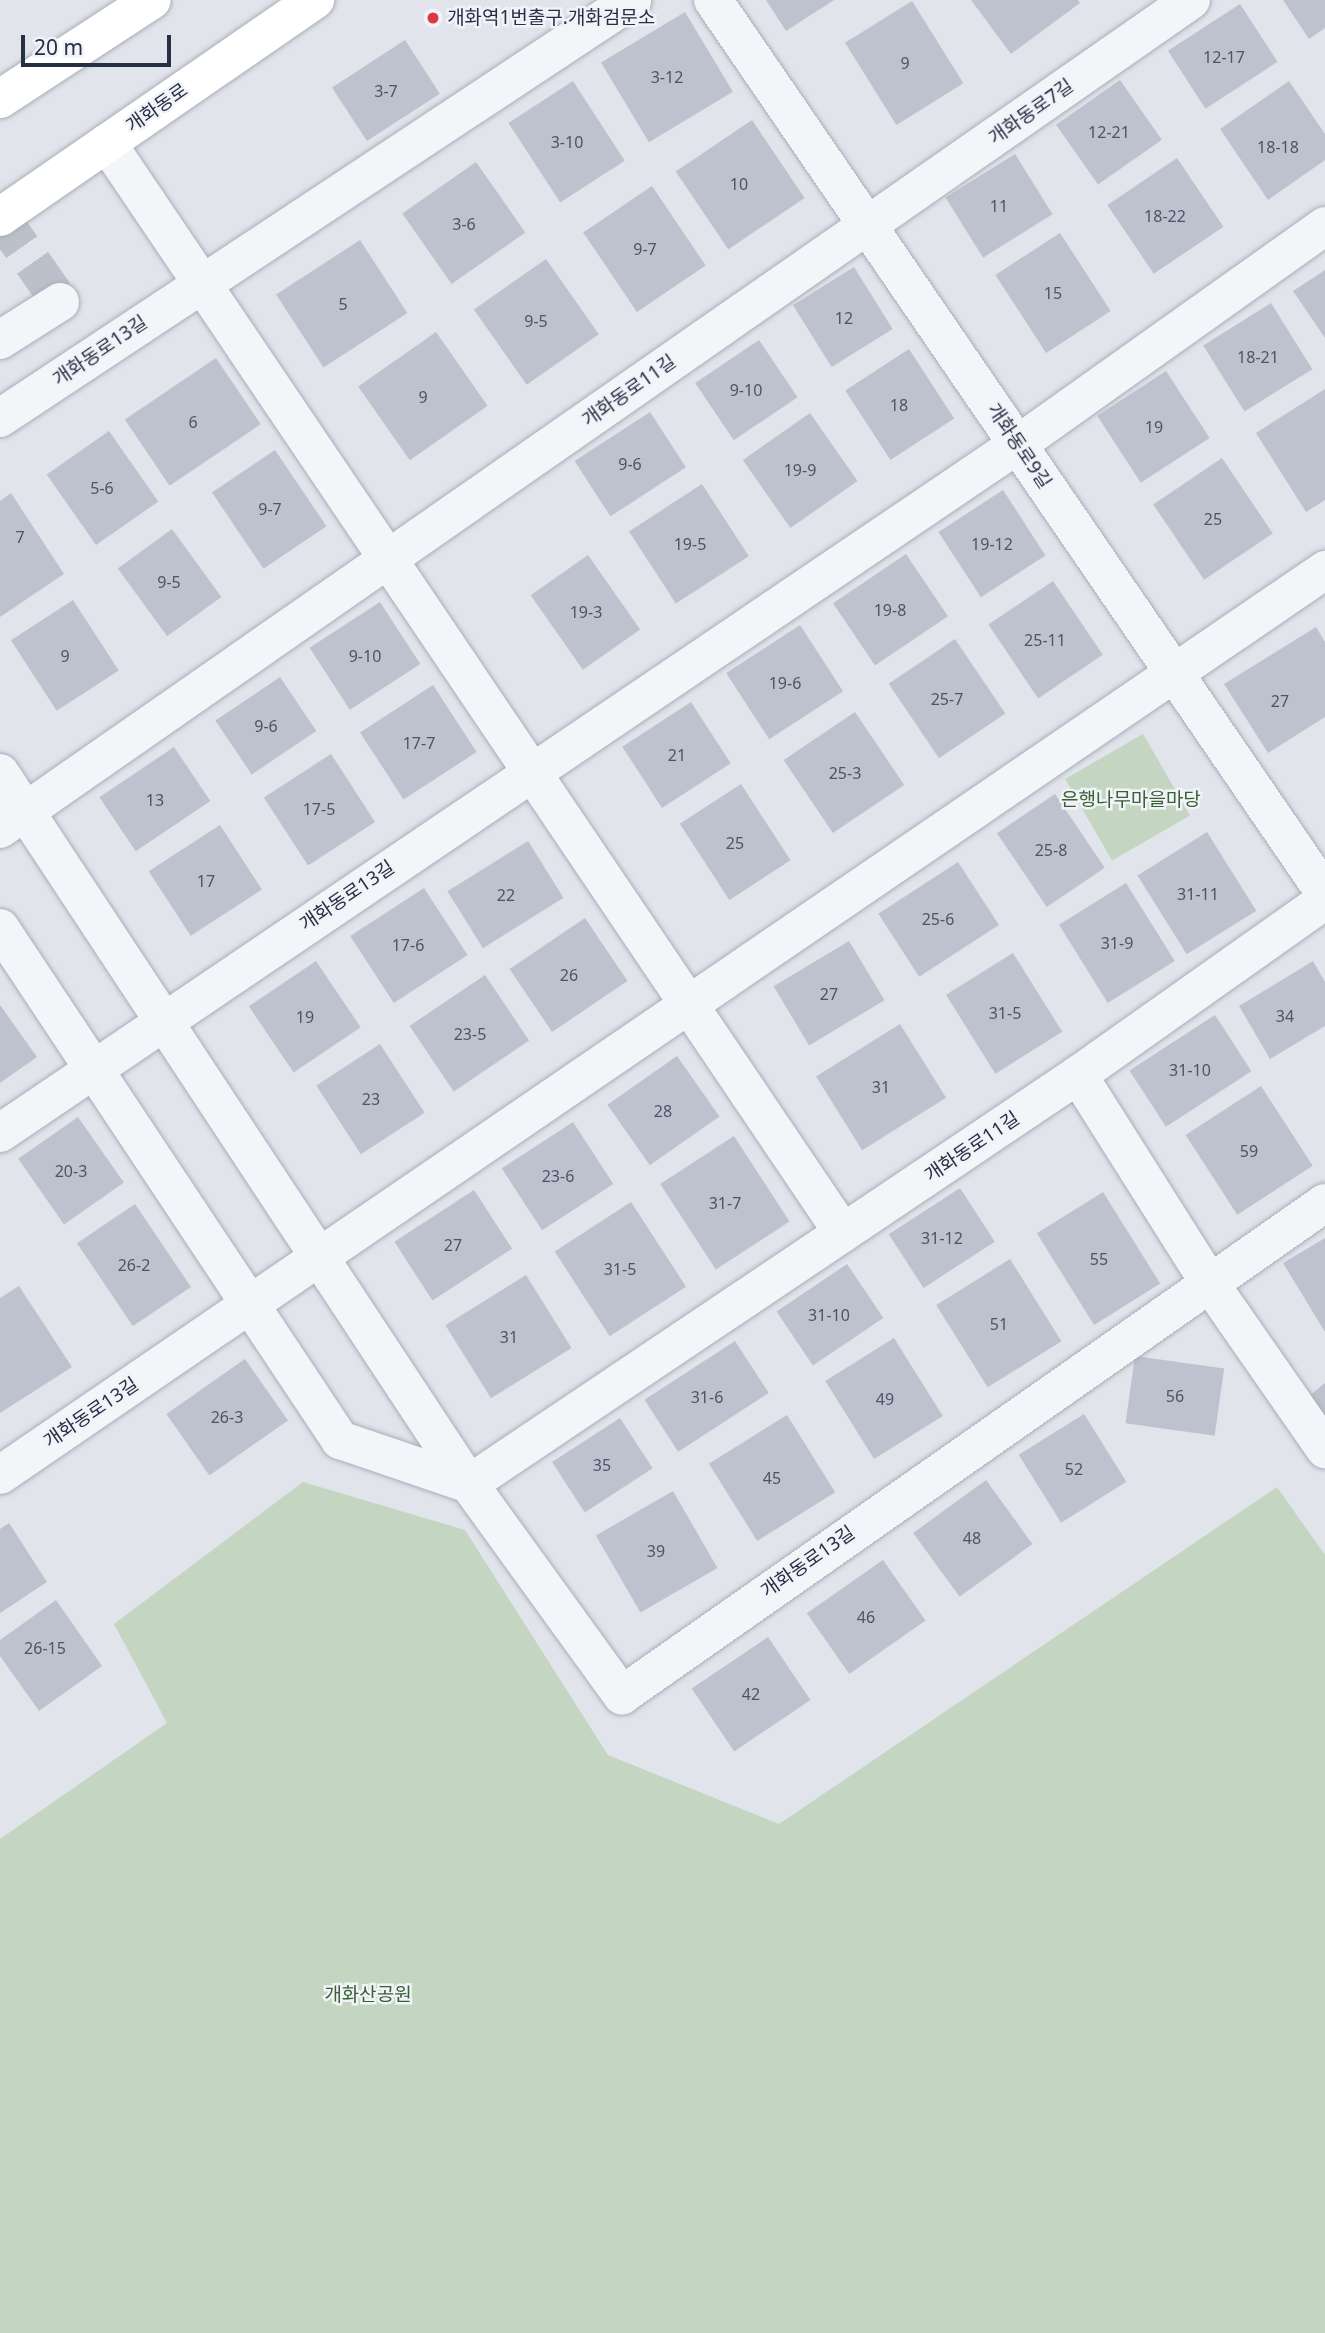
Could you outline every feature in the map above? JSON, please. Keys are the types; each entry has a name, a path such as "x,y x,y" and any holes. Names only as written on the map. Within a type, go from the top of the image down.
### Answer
{"main road":[{"path":"0,99 152,0"},
{"name":"개화동로","path":"0,217 315,0"}],"street":[{"path":"200,284 632,0"},
{"name":"개화동로9길","path":"713,0 870,224 1017,445 1325,893"},
{"name":"개화동로7길","path":"870,224 1191,0"},
{"path":"0,928 341,1440 469,1484 843,1233 107,143"},
{"name":"개화동로11길","path":"388,559 870,224"},
{"path":"531,772 1017,445 1325,226"},
{"name":"개화동로13길","path":"0,418 200,284"},
{"path":"0,340 60,302"},
{"path":"13,820 388,559"},
{"path":"689,1006 1325,570"},
{"name":"개화동로13길","path":"0,1133 531,772"},
{"name":"개화동로13길","path":"0,773 13,820 163,1021 469,1484 622,1695 904,1494 1211,1285"},
{"name":"개화동로11길","path":"843,1233 1078,1075 1325,900"},
{"name":"개화동로13길","path":"0,1475 689,1006"},
{"path":"1078,1075 1211,1285 1325,1448"},
{"path":"1211,1285 1325,1203"}],"green space":[{"name":"은행나무마을마당","path":"1143,734 1190,815 1112,860 1065,779"},
{"name":"개화산공원","path":"303,1482 465,1530 608,1755 779,1824 1277,1487 1325,1555 1325,2333 0,2333 0,1839 167,1723 114,1624"}],"building":[{"path":"766,0 834,0 786,31"},
{"path":"971,0 1078,0 1080,3 1011,54"},
{"path":"1283,0 1325,0 1325,28 1309,39"},
{"path":"912,1 963,83 896,125 845,43"},
{"path":"1240,4 1278,62 1205,109 1168,51"},
{"path":"685,12 733,92 649,142 601,62"},
{"path":"405,40 440,94 367,141 332,87"},
{"path":"1120,80 1162,140 1098,185 1056,125"},
{"path":"573,81 625,161 560,203 508,123"},
{"path":"1289,81 1325,134 1325,160 1268,200 1220,129"},
{"path":"752,120 805,198 728,249 676,171"},
{"path":"1015,154 1053,214 983,258 945,197"},
{"path":"1177,158 1223,227 1154,274 1107,205"},
{"path":"476,162 525,232 452,284 402,214"},
{"path":"652,186 706,266 637,312 583,232"},
{"path":"1060,233 1111,311 1046,353 995,275"},
{"path":"360,240 407,313 324,367 276,294"},
{"path":"546,259 599,334 527,385 474,309"},
{"path":"854,267 893,329 832,367 793,305"},
{"path":"1325,270 1325,338 1293,291"},
{"path":"1271,303 1312,369 1244,412 1203,345"},
{"path":"436,332 488,406 410,460 358,386"},
{"path":"759,340 798,397 734,440 695,383"},
{"path":"909,349 954,419 890,460 845,390"},
{"path":"216,358 261,424 170,486 125,420"},
{"path":"1166,371 1210,438 1141,483 1097,416"},
{"path":"1325,389 1325,500 1306,512 1256,433"},
{"path":"650,412 686,467 610,516 575,461"},
{"path":"810,413 858,481 790,528 743,460"},
{"path":"109,431 158,501 96,545 47,475"},
{"path":"275,450 326,526 263,569 212,492"},
{"path":"1222,458 1273,533 1204,580 1153,504"},
{"path":"702,484 749,556 676,604 629,531"},
{"path":"1003,490 1045,555 981,597 938,532"},
{"path":"11,493 64,574 0,617 0,501"},
{"path":"172,529 221,597 167,636 118,568"},
{"path":"906,554 948,616 875,665 833,603"},
{"path":"588,555 640,630 583,670 531,595"},
{"path":"1053,581 1103,655 1038,698 988,625"},
{"path":"73,600 119,670 57,711 11,640"},
{"path":"380,602 420,664 350,710 310,648"},
{"path":"800,625 843,691 769,739 726,673"},
{"path":"1316,627 1325,642 1325,717 1268,753 1224,684"},
{"path":"955,639 1005,714 939,758 889,684"},
{"path":"280,677 316,731 252,775 215,721"},
{"path":"433,685 477,752 404,799 360,732"},
{"path":"691,702 731,763 662,808 622,747"},
{"path":"855,712 904,785 833,833 784,760"},
{"path":"174,747 210,801 136,851 99,797"},
{"path":"331,754 375,822 308,866 264,798"},
{"path":"741,784 791,860 729,900 680,824"},
{"path":"1055,794 1105,868 1047,907 997,833"},
{"path":"220,825 262,890 191,936 149,871"},
{"path":"1207,832 1256,911 1187,954 1137,875"},
{"path":"528,841 564,898 483,948 447,891"},
{"path":"958,862 999,925 919,977 878,914"},
{"path":"1126,883 1175,961 1108,1003 1059,925"},
{"path":"424,888 468,955 394,1003 350,936"},
{"path":"585,918 627,981 552,1032 510,969"},
{"path":"849,941 885,1000 809,1045 774,986"},
{"path":"1013,953 1062,1032 995,1074 946,995"},
{"path":"316,961 361,1027 294,1073 249,1006"},
{"path":"1313,961 1325,982 1325,1026 1270,1059 1239,1006"},
{"path":"485,975 529,1040 454,1091 410,1026"},
{"path":"0,1005 37,1057 0,1083"},
{"path":"1215,1015 1251,1071 1166,1127 1129,1071"},
{"path":"900,1024 946,1098 862,1150 816,1076"},
{"path":"380,1044 425,1113 361,1154 316,1085"},
{"path":"677,1056 719,1117 650,1165 607,1105"},
{"path":"1261,1086 1313,1166 1237,1215 1186,1135"},
{"path":"78,1117 124,1183 64,1224 18,1159"},
{"path":"573,1122 613,1184 542,1230 502,1168"},
{"path":"734,1136 790,1222 716,1269 660,1184"},
{"path":"960,1188 995,1242 924,1288 889,1234"},
{"path":"474,1190 512,1249 432,1300 394,1242"},
{"path":"1103,1192 1160,1284 1094,1325 1037,1233"},
{"path":"631,1202 686,1287 610,1336 555,1252"},
{"path":"135,1204 191,1287 133,1326 77,1243"},
{"path":"1325,1238 1325,1332 1283,1263"},
{"path":"1010,1259 1061,1341 988,1387 936,1305"},
{"path":"847,1264 883,1318 813,1365 777,1312"},
{"path":"526,1275 572,1348 491,1398 445,1325"},
{"path":"19,1286 72,1367 0,1413 0,1298"},
{"path":"894,1338 943,1416 874,1459 825,1381"},
{"path":"735,1341 769,1393 678,1452 644,1400"},
{"path":"1135,1356 1224,1369 1215,1436 1126,1423"},
{"path":"245,1359 288,1420 209,1475 166,1414"},
{"path":"1325,1383 1325,1416 1309,1396"},
{"path":"1084,1414 1126,1482 1061,1523 1019,1455"},
{"path":"787,1415 835,1492 757,1541 709,1464"},
{"path":"620,1418 653,1468 585,1512 552,1462"},
{"path":"986,1480 1032,1544 960,1597 913,1533"},
{"path":"673,1491 718,1568 640,1613 596,1536"},
{"path":"9,1523 47,1582 0,1613 0,1529"},
{"path":"883,1560 925,1621 849,1674 807,1613"},
{"path":"56,1600 102,1666 39,1711 0,1656 0,1640"},
{"path":"768,1637 810,1700 734,1751 692,1688"}],"tunnel":[{"path":"0,216 60,302"}],"place":[{"name":"개화역1번출구.개화검문소","path":"433,18"}]}
